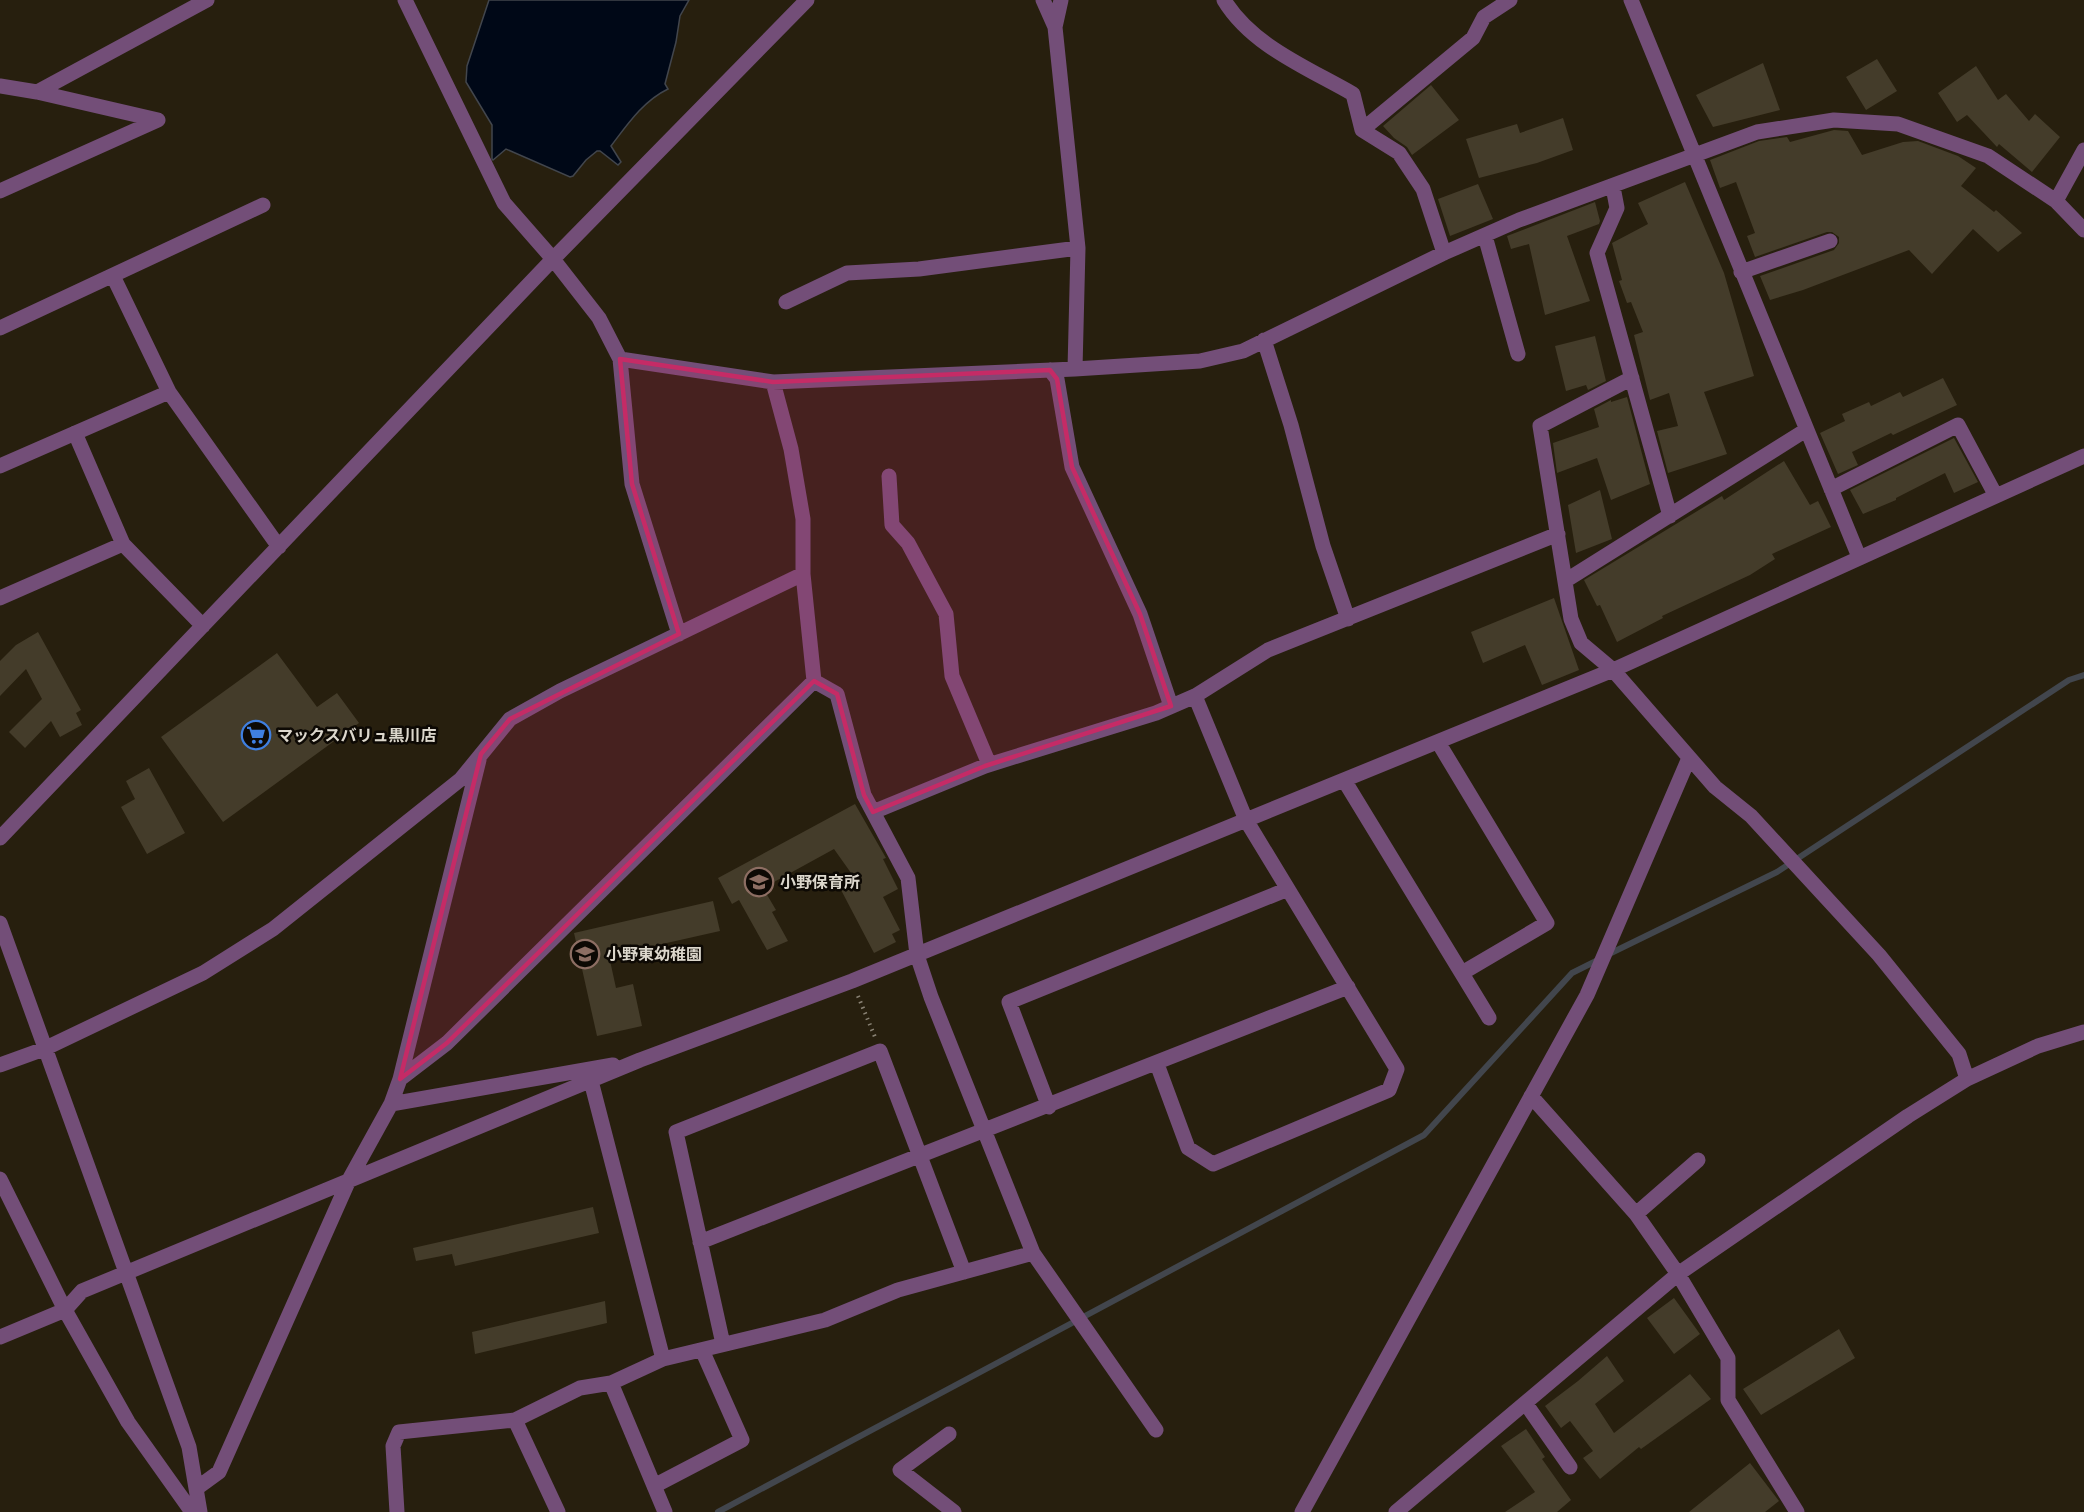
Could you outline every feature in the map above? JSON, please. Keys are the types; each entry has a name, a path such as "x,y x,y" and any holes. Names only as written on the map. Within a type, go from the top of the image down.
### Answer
{"street":[{"path":"37,92 207,0"},
{"path":"405,0 504,204 553,259 599,318 620,359 632,484 679,634"},
{"path":"0,838 553,259 807,0"},
{"path":"1043,0 1055,27 1078,248 1075,369"},
{"path":"1055,27 1061,0"},
{"path":"1224,0 1233,15 1256,38 1353,94 1362,130 1399,153 1423,189 1444,254"},
{"path":"1362,130 1473,38 1484,17 1510,0"},
{"path":"1631,0 1859,557"},
{"path":"0,86 37,92 158,120 0,191"},
{"path":"620,359 773,382 1075,369 1200,361 1243,351 1519,220 1757,132 1834,120 1898,124 1988,156 2056,201 2084,230"},
{"path":"2056,201 2084,150"},
{"path":"1613,187 1617,208 1597,253 1670,516"},
{"path":"0,328 263,205"},
{"path":"1485,236 1518,354"},
{"path":"1741,272 1830,241"},
{"path":"786,302 847,273 919,269 1078,248"},
{"path":"113,276 169,392 279,547"},
{"path":"1264,340 1291,426 1323,546 1348,618"},
{"path":"1050,370 1057,379 1072,467 1140,614 1171,706"},
{"path":"1632,378 1540,426 1571,619 1581,643 1613,670 1715,787 1751,816 1879,955 1959,1054 1967,1079"},
{"path":"773,382 791,449 803,519 803,574 814,681"},
{"path":"0,466 169,392"},
{"path":"1831,489 1959,425 1996,496"},
{"path":"1565,581 1806,430"},
{"path":"75,433 123,544 203,626"},
{"path":"0,1337 65,1310 82,1291 349,1180 640,1060 917,955 1613,670 2084,456"},
{"path":"890,476 892,525 908,543 946,614 952,676 989,764"},
{"path":"873,812 989,764 1156,713 1195,696 1268,650 1558,534"},
{"path":"0,598 123,544"},
{"path":"0,1065 44,1049 202,973 273,929 461,779 510,719 560,691 803,574"},
{"path":"814,681 837,694 864,795 908,878 917,955 931,997 1033,1253 1156,1430"},
{"path":"400,1079 447,1044 814,681"},
{"path":"1157,1064 1188,1148 1213,1164 1389,1090 1397,1069 1246,820 1195,696"},
{"path":"1438,741 1547,922 1462,973"},
{"path":"197,1488 219,1472 349,1180 391,1104 400,1079 481,754"},
{"path":"1302,1512 1587,995 1689,758"},
{"path":"1344,780 1489,1017"},
{"path":"1048,1107 1009,1002 1288,890"},
{"path":"0,923 189,1447 200,1512"},
{"path":"700,1242 1048,1107 1348,987"},
{"path":"1396,1512 1678,1274 1908,1116 1967,1079 2038,1046 2084,1032"},
{"path":"723,1344 676,1132 880,1051 964,1272"},
{"path":"391,1104 640,1060"},
{"path":"591,1081 663,1359"},
{"path":"1530,1096 1636,1214 1678,1274 1728,1358 1728,1400 1797,1512"},
{"path":"1636,1214 1698,1160"},
{"path":"0,1179 5,1205 128,1422 192,1512"},
{"path":"397,1512 393,1446 399,1432 515,1420 580,1388 611,1383 663,1359 825,1320 898,1290 1033,1253"},
{"path":"654,1486 742,1440 702,1350"},
{"path":"611,1383 665,1512"},
{"path":"1526,1404 1570,1467"},
{"path":"515,1420 551,1510"},
{"path":"949,1434 900,1470 954,1512"}],"path":[{"path":"852,981 880,1051"}],"highlighted area":[{"path":"620,359 773,382 1050,370 1057,379 1072,467 1140,614 1171,706 985,766 873,812 864,795 837,694 814,681 447,1043 400,1079 481,754 510,719 679,634 632,484"}],"water":[{"path":"489,0 689,0 680,16 665,84 668,89 643,107 611,146 621,162 618,165 597,151 570,177 506,149 492,159 492,125 466,82 467,66"}],"building":[{"path":"1877,59 1897,91 1866,110 1846,77"},
{"path":"1763,63 1780,110 1713,127 1696,95"},
{"path":"1976,66 1998,100 2006,94 2029,121 2035,114 2060,137 2032,172 1999,144 1997,147 1967,115 1957,122 1938,93"},
{"path":"1431,85 1459,120 1412,155 1407,147 1383,126"},
{"path":"1563,118 1573,150 1537,163 1479,178 1466,139 1517,124 1520,133"},
{"path":"1834,130 1848,131 1862,155 1903,142 1918,141 1958,156 1976,168 1961,186 1994,212 1996,210 2022,233 1998,252 1973,229 1932,274 1909,250 1770,300 1760,276 1834,250 1839,243 1839,237 1832,232 1827,232 1755,257 1747,236 1755,233 1736,182 1720,188 1710,160 1759,141 1787,137 1790,142"},
{"path":"1685,182 1724,273 1754,376 1704,392 1727,454 1668,473 1657,431 1678,426 1669,393 1650,400 1634,335 1643,332 1631,302 1627,303 1619,281 1622,280 1612,243 1648,224 1638,203"},
{"path":"1478,184 1493,219 1450,236 1438,199"},
{"path":"1595,202 1599,224 1567,236 1590,301 1545,315 1529,244 1511,249 1507,236"},
{"path":"1595,336 1606,381 1588,390 1586,385 1566,391 1555,346"},
{"path":"1943,378 1957,405 1852,452 1858,465 1838,474 1820,433 1845,421 1842,414 1869,402 1871,406 1900,392 1903,397"},
{"path":"1627,397 1650,484 1611,500 1597,458 1557,473 1553,443 1599,427 1594,409 1611,400 1611,402"},
{"path":"1954,438 1978,482 1954,493 1945,473 1896,500 1863,514 1850,490"},
{"path":"1784,461 1810,505 1818,501 1831,527 1772,554 1775,559 1750,575 1662,616 1663,618 1617,642 1600,605 1597,606 1584,580 1722,496 1724,500"},
{"path":"1600,490 1612,539 1576,553 1568,505"},
{"path":"1554,598 1579,670 1542,685 1525,645 1483,663 1471,632"},
{"path":"38,632 81,710 76,713 82,725 60,737 51,721 25,748 9,732 42,699 26,669 0,696 0,661 16,645"},
{"path":"277,653 317,707 337,693 359,723 223,822 161,737"},
{"path":"149,768 185,833 147,854 121,807 135,799 126,781"},
{"path":"855,804 886,858 883,859 898,889 883,897 900,930 892,934 896,942 874,953 840,888 856,880 834,849 763,888 776,910 772,912 788,941 767,950 739,900 732,904 718,878"},
{"name":"小野東幼稚園","path":"713,901 720,931 609,956 616,988 633,984 642,1026 597,1036 574,933"},
{"path":"593,1207 599,1233 455,1266 452,1254 416,1261 413,1248"},
{"path":"1674,1298 1700,1334 1674,1354 1647,1318"},
{"path":"605,1301 607,1323 475,1354 472,1332"},
{"path":"1839,1329 1855,1358 1761,1415 1743,1389"},
{"path":"1607,1356 1624,1381 1595,1404 1614,1433 1690,1374 1711,1399 1641,1449 1639,1447 1600,1479 1583,1458 1593,1451 1570,1421 1561,1428 1545,1406"},
{"path":"1526,1429 1545,1457 1542,1459 1571,1500 1557,1512 1505,1512 1535,1492 1501,1446"},
{"path":"1750,1463 1779,1501 1765,1512 1689,1512"}],"waterway":[{"path":"1607,955 1777,872 2069,680 2084,675"},
{"path":"718,1512 1424,1135 1572,973 1598,960"}],"place":[{"name":"マックスバリュ黒川店","path":"256,735"},
{"name":"小野保育所","path":"759,882"},
{"name":"小野東幼稚園","path":"585,954"}]}
